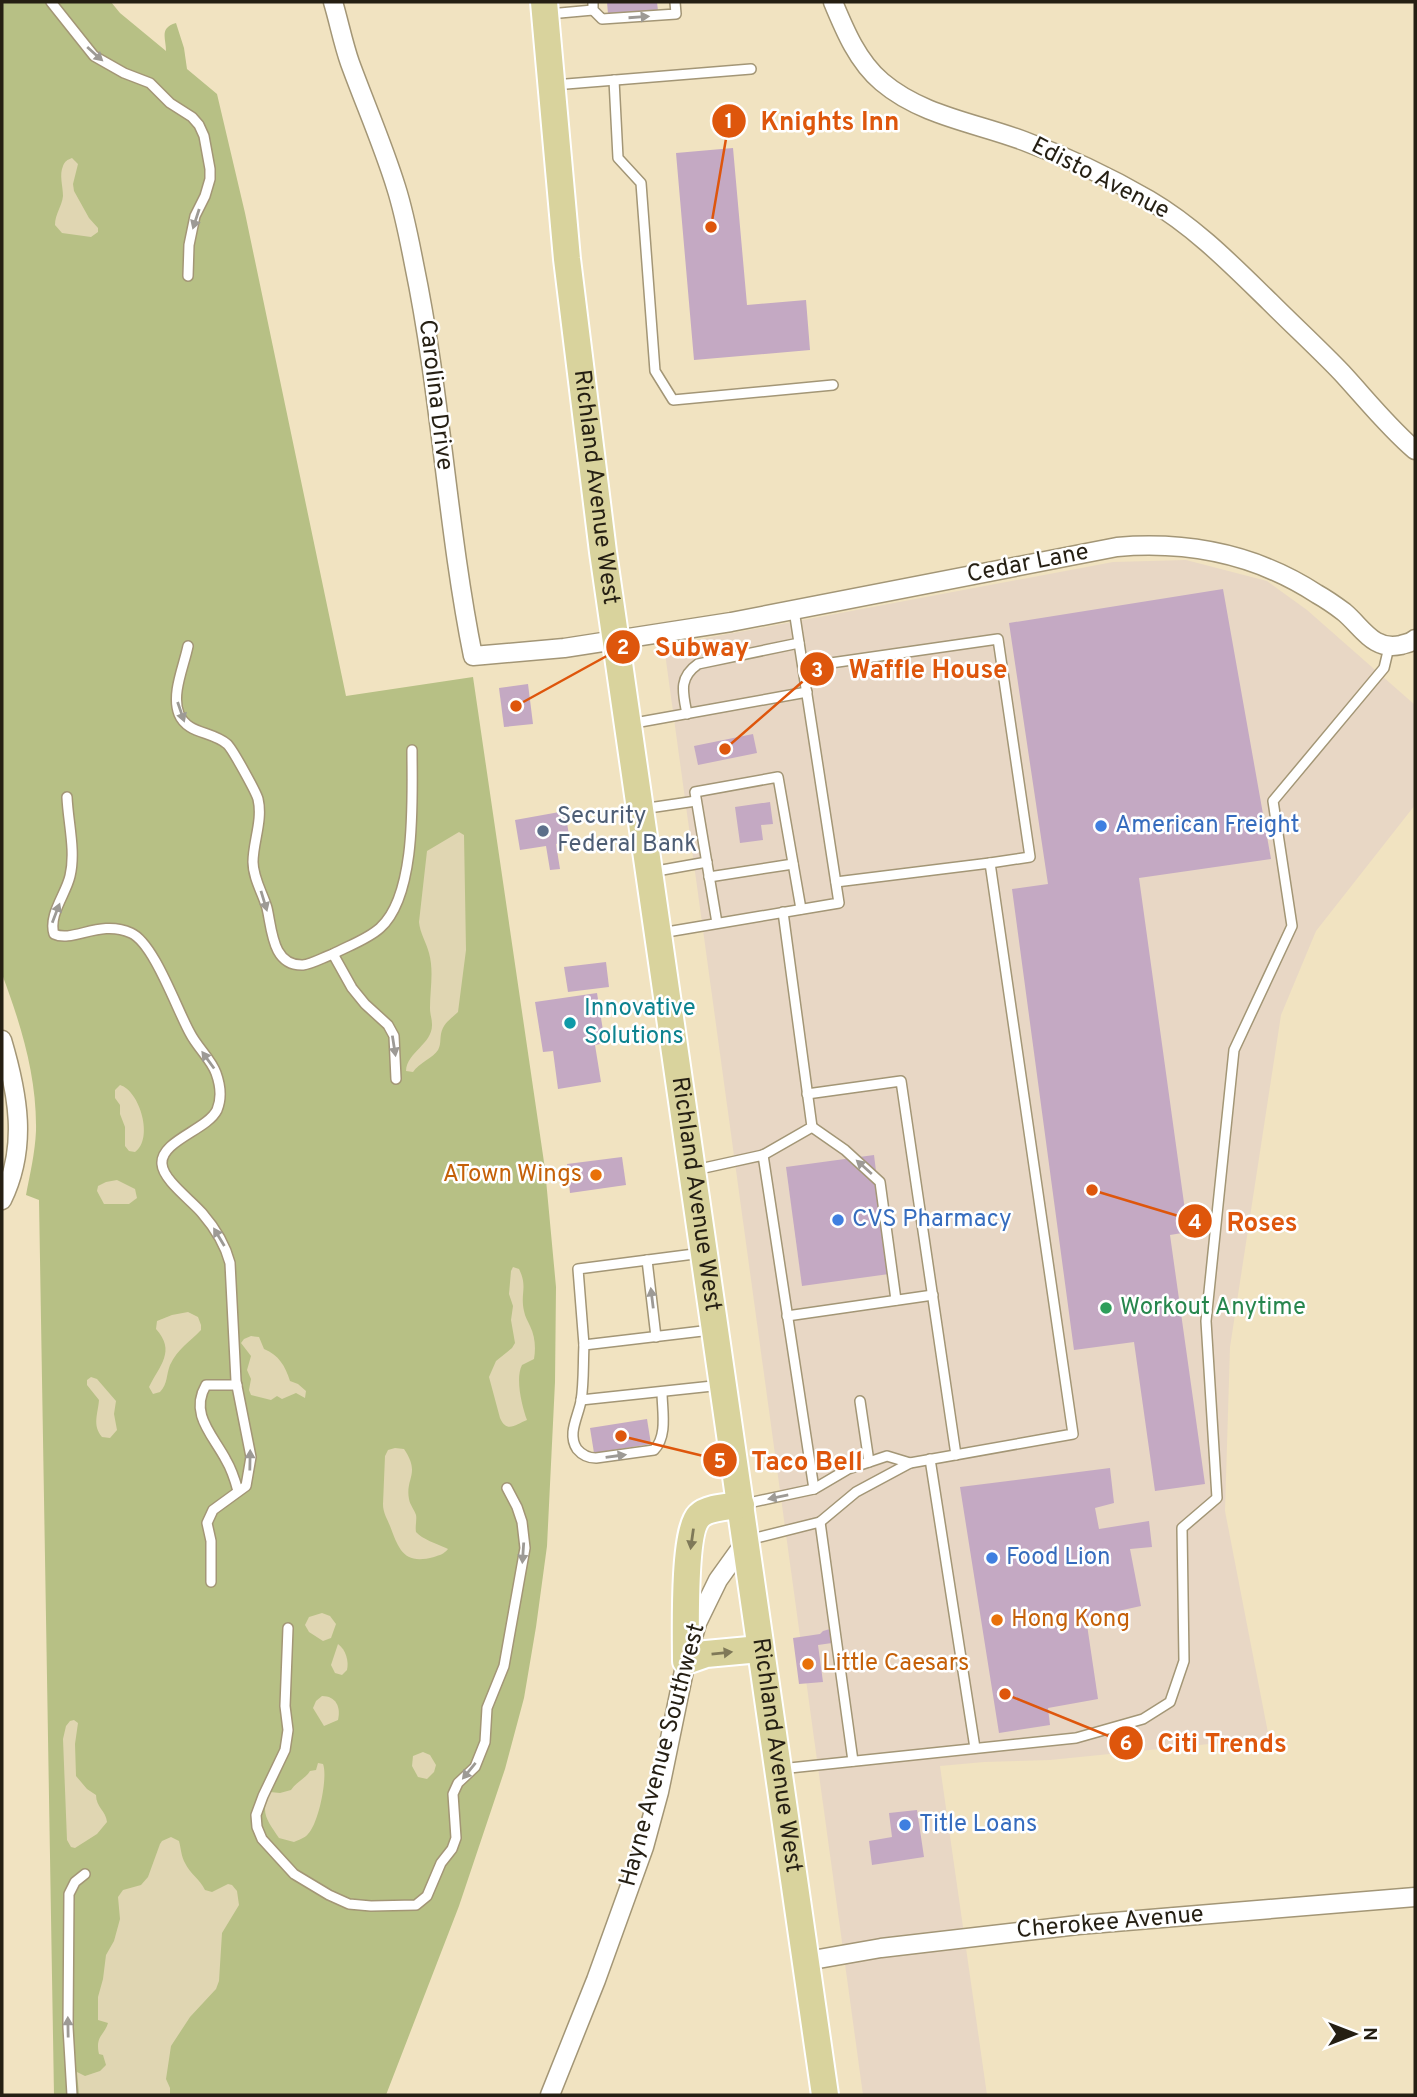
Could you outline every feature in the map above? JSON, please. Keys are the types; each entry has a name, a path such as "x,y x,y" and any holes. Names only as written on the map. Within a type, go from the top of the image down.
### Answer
{"main road":[{"name":"Richland Avenue West","path":"545,8 566,259 603,552 825,2095"},
{"path":"741,1505 704,1512 694,1524 687,1572 686,1661 706,1654 760,1649"}],"street":[{"name":"Carolina Drive","path":"333,2 349,62 363,92 397,188 414,261 429,335 447,491 473,656 564,648 615,639"},
{"name":"Edisto Avenue","path":"833,2 859,55 872,73 899,94 930,110 1067,157 1180,220 1215,247 1415,450"},
{"name":"Cedar Lane","path":"615,639 731,622 1117,547 1169,545 1227,554 1278,572 1317,593 1343,611 1371,639 1389,647"},
{"path":"1389,647 1413,642 1415,639"},
{"path":"2,1040 10,1069 19,1141 12,1178 2,1200"},
{"name":"Hayne Avenue Southwest","path":"550,2095 596,1980 644,1847 697,1623 718,1580 746,1541"},
{"name":"Cherokee Avenue","path":"807,1961 881,1948 1066,1926 1415,1897"}],"lane":[{"path":"51,2 94,56 124,73 150,83 170,103 192,117 199,125 204,136 210,179 193,226 188,276"},
{"path":"545,8 593,6 602,19 676,14 675,2"},
{"path":"551,86 751,69"},
{"path":"614,80 618,158 641,183 655,371 673,400 833,385"},
{"path":"659,933 839,903 794,610"},
{"path":"803,667 998,639 1030,857 836,882"},
{"path":"687,714 683,694 684,679 698,664 799,643"},
{"path":"188,646 177,694 178,713 188,727 213,735 228,744 258,798 259,818 253,866 279,955 290,962 303,965 333,954 380,928 393,912 402,890 411,830 412,750"},
{"path":"778,1769 1076,1738 1143,1719 1170,1702 1184,1661 1182,1528 1217,1498 1206,1321 1234,1050 1292,926 1273,801 1384,668 1389,647"},
{"path":"628,724 807,692"},
{"path":"717,923 695,792 778,778 801,909"},
{"path":"67,797 71,874 52,920 54,934 67,937 80,932 110,928 135,935 147,947 190,1033 215,1069 219,1082 220,1098 217,1109 210,1119 164,1152 162,1164 167,1177 217,1233 226,1250 231,1272 237,1385 251,1457 246,1486 212,1510 206,1522 211,1541 211,1582"},
{"path":"640,810 696,801"},
{"path":"650,872 707,862"},
{"path":"746,1541 820,1522 856,1492 911,1463 1073,1434 990,863"},
{"path":"709,877 793,864"},
{"path":"783,912 812,1127 845,1150 880,1182 896,1300"},
{"path":"333,954 352,988 388,1025 394,1036 396,1079"},
{"path":"807,1094 901,1081 956,1455"},
{"path":"691,1171 763,1155 812,1127"},
{"path":"763,1155 814,1489"},
{"path":"662,1392 662,1433 660,1444 653,1450 590,1458 580,1453 573,1443 572,1430 581,1400 584,1345 578,1269 704,1253"},
{"path":"647,1260 656,1337"},
{"path":"787,1316 933,1296"},
{"path":"584,1345 715,1330"},
{"path":"581,1400 723,1384"},
{"path":"237,1385 206,1385 199,1397 202,1418 226,1460 238,1491"},
{"path":"860,1401 869,1462"},
{"path":"741,1505 814,1489 848,1469 887,1455 911,1463"},
{"path":"930,1460 975,1748"},
{"path":"288,1628 285,1706 288,1730 285,1750 262,1796 256,1815 262,1839 294,1874 349,1904 416,1905 427,1896 442,1863 452,1849 456,1838 453,1794 458,1783 475,1767 485,1742 487,1707 504,1666 525,1548 522,1522 507,1488"},
{"path":"820,1522 853,1761"},
{"path":"72,2095 68,2027 69,1894 75,1882 85,1874"}],"shaded area":[{"path":"1186,560 1267,581 1307,610 1415,705 1415,805 1316,931 1281,1015 1230,1347 1225,1511 1269,1738 1050,1760 940,1766 987,2095 863,2095 664,646 1113,562"}],"green space":[{"path":"2,2 111,2 120,13 166,51 165,31 176,23 187,69 217,94 245,213 346,696 473,677 545,1169 556,1287 555,1382 547,1546 524,1698 505,1769 459,1906 386,2095 54,2095 39,1200 26,1195 35,1147 36,1111 31,1071 2,974"}],"sand":[{"path":"72,158 78,164 74,191 89,218 98,228 98,232 91,237 62,233 55,225 63,196 62,169 65,162"},
{"path":"459,832 464,835 466,950 458,1012 444,1027 436,1053 413,1072 406,1071 407,1064 428,1037 432,1024 432,974 428,949 419,922 427,851"},
{"path":"120,1085 133,1096 142,1116 143,1137 141,1146 135,1152 129,1151 125,1146 125,1127 120,1105 115,1098 115,1090"},
{"path":"117,1180 135,1189 137,1198 129,1204 104,1204 97,1191 98,1186"},
{"path":"513,1267 519,1269 522,1275 524,1311 533,1334 535,1351 534,1359 522,1365 519,1377 521,1400 527,1420 509,1427 500,1418 489,1377 496,1361 515,1343 511,1320 513,1306 509,1294"},
{"path":"188,1312 198,1317 201,1330 177,1354 170,1365 163,1389 153,1394 149,1387 165,1351 165,1344 156,1329 157,1321"},
{"path":"251,1336 259,1337 264,1349 278,1358 290,1381 306,1391 305,1398 296,1393 282,1399 277,1396 271,1400 251,1395 251,1379 247,1370 251,1356 241,1343"},
{"path":"91,1377 97,1379 116,1401 114,1414 117,1430 110,1438 102,1437 97,1428 99,1400 87,1385 87,1380"},
{"path":"404,1449 411,1464 408,1492 416,1515 416,1532 448,1549 440,1555 424,1559 409,1557 404,1554 393,1535 383,1504 385,1456 388,1450"},
{"path":"322,1613 330,1616 336,1624 331,1638 323,1641 309,1632 305,1625 309,1617"},
{"path":"338,1644 347,1659 347,1670 342,1675 335,1673 331,1665"},
{"path":"322,1696 334,1700 339,1711 338,1720 324,1726 313,1708"},
{"path":"74,1720 78,1723 75,1744 76,1776 96,1795 107,1822 97,1834 75,1848 71,1847 67,1840 63,1739 66,1726"},
{"path":"423,1752 430,1755 436,1765 434,1772 427,1779 418,1777 412,1766 413,1756"},
{"path":"318,1763 323,1764 324,1778 322,1799 312,1828 305,1837 294,1842 279,1838 268,1822 265,1811 270,1792 291,1790 310,1771 316,1770"},
{"path":"171,1837 179,1841 185,1863 205,1890 212,1892 228,1884 237,1891 239,1905 222,1933 219,1981 216,1989 190,2017 171,2046 166,2079 170,2095 79,2095 77,2072 85,2076 100,2071 106,2065 103,2055 99,2054 98,2043 108,2023 98,2020 98,1997 106,1955 114,1941 120,1919 118,1897 123,1890 141,1885 148,1877 160,1844"}],"building":[{"path":"607,2 657,2 658,11 608,14"},
{"path":"733,148 747,305 806,300 810,350 694,360 676,153"},
{"path":"1223,589 1271,859 1139,878 1188,1232 1170,1235 1205,1484 1155,1491 1134,1342 1074,1350 1012,889 1048,884 1009,623"},
{"path":"528,684 533,724 504,727 499,688"},
{"path":"753,734 757,753 698,765 694,746"},
{"path":"770,802 773,824 761,825 763,840 740,843 735,807"},
{"name":"Security Federal Bank","path":"565,811 570,841 556,844 560,869 550,870 546,846 520,850 515,820"},
{"path":"606,962 609,987 568,992 564,967"},
{"name":"Innovative Solutions","path":"597,993 605,1043 595,1045 601,1082 558,1089 553,1051 543,1052 535,1002"},
{"name":"CVS Pharmacy","path":"874,1155 889,1274 802,1286 786,1167"},
{"name":"ATown Wings","path":"622,1157 626,1185 570,1193 567,1164"},
{"path":"647,1419 651,1444 594,1453 590,1428"},
{"path":"1110,1468 1114,1503 1095,1508 1099,1529 1149,1521 1152,1547 1130,1549 1141,1606 1086,1618 1098,1699 1048,1708 1050,1725 999,1733 960,1487"},
{"name":"Little Caesars","path":"830,1629 832,1643 818,1645 823,1682 799,1684 793,1638 820,1634"},
{"name":"Title Loans","path":"917,1810 924,1857 872,1865 869,1841 892,1837 889,1813"}],"place":[{"name":"Knights Inn","path":"711,227"},
{"name":"Subway","path":"516,706"},
{"name":"Waffle House","path":"725,749"},
{"name":"American Freight","path":"1101,826"},
{"name":"Security Federal Bank","path":"543,831"},
{"name":"Innovative Solutions","path":"570,1023"},
{"name":"ATown Wings","path":"596,1175"},
{"name":"Roses","path":"1092,1190"},
{"name":"CVS Pharmacy","path":"838,1220"},
{"name":"Workout Anytime","path":"1106,1308"},
{"name":"Taco Bell","path":"621,1436"},
{"name":"Food Lion","path":"992,1558"},
{"name":"Hong Kong","path":"997,1620"},
{"name":"Little Caesars","path":"808,1664"},
{"name":"Citi Trends","path":"1005,1694"},
{"name":"Title Loans","path":"905,1825"}]}
